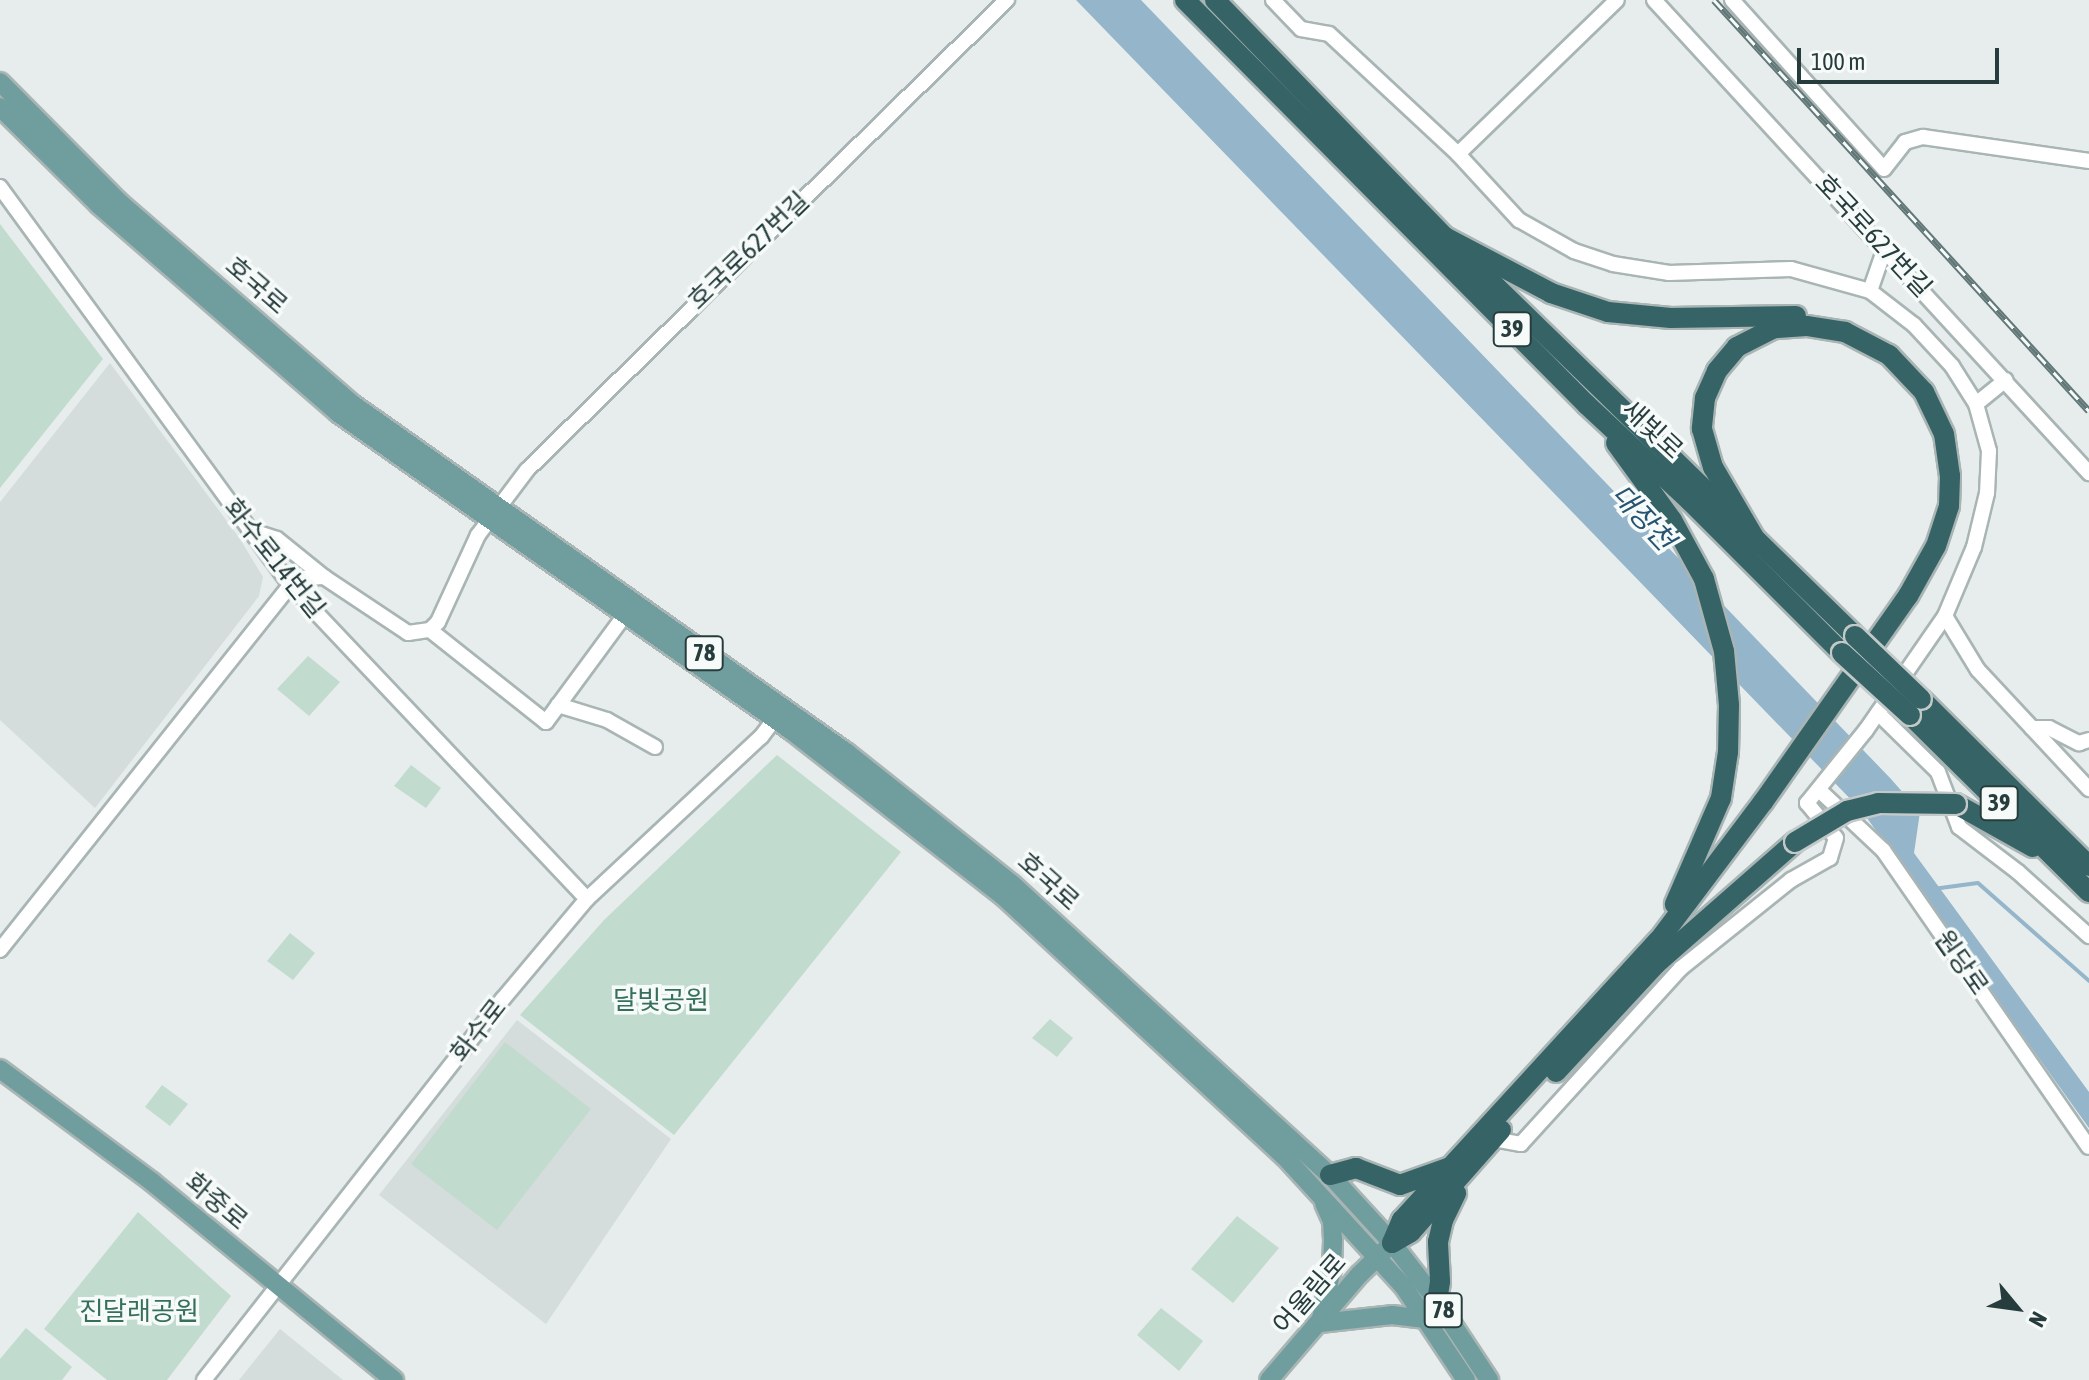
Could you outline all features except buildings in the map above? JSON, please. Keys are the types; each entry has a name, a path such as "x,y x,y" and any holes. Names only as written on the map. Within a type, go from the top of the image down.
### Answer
{"highway":[{"name":"새빛로","path":"1185,0 1587,405 1690,501 1842,653 1915,707 2089,866"},
{"name":"새빛로","path":"1215,0 1445,237 1855,636 1915,707 2089,892"},
{"path":"1445,237 1551,293 1608,312 1671,318 1783,315 1826,318 1862,330 1898,350 1907,359 1932,388 1955,430 1962,479 1959,514 1945,550 1918,600 1854,680"},
{"path":"1616,1008 1769,805 1854,680 1936,546 1949,506 1950,476 1944,434 1924,392 1889,355 1845,332 1806,326 1774,328 1737,347 1717,371 1705,398 1702,429 1713,467 1758,544"},
{"path":"1587,405 1672,520 1704,579 1724,651 1729,705 1728,752 1721,798 1659,940"},
{"path":"1385,1250 1402,1220 1492,1139 1656,964 1795,842 1847,811 1878,803 1956,804 2059,862"},
{"path":"1330,1175 1356,1168 1400,1185 1455,1174 1659,940 1769,805"},
{"path":"1437,1301 1440,1281 1438,1242 1443,1220 1455,1199 1455,1174"}],"main road":[{"name":"호국로","path":"0,82 119,202 351,403 625,615 858,761 1012,884 1330,1175 1385,1250 1466,1380"},
{"name":"호국로","path":"0,107 99,205 338,413 492,513 779,714 1003,896 1437,1301 1489,1380"},
{"name":"화중로","path":"0,1069 152,1182 394,1380"},
{"path":"1320,1195 1332,1221 1333,1241 1332,1269 1320,1323 1392,1315 1426,1319"},
{"name":"어울림로","path":"1269,1380 1385,1250"}],"street":[{"name":"호국로627번길","path":"492,513 527,470 1007,0"},
{"path":"1273,0 1301,29 1329,34 1458,154 1519,220 1574,251 1613,264 1669,273 1791,269 1870,291 1914,325 1952,366 1976,404 1989,451 1987,493 1974,547 1945,616 1866,730 1807,803 1836,838 1830,858 1791,880 1681,968 1521,1144 1492,1139"},
{"path":"1458,154 1617,0"},
{"name":"호국로627번길","path":"1654,0 2089,473"},
{"path":"1732,0 1884,169 1905,142 1923,137 2089,161"},
{"name":"화수로14번길","path":"1,191 290,585 587,899"},
{"path":"1870,291 1885,248"},
{"path":"1976,404 2006,380"},
{"path":"249,530 277,539 299,553 324,577 408,633 430,630 438,622 492,513"},
{"path":"0,950 290,585 304,578 324,577"},
{"path":"430,630 546,722 625,615"},
{"path":"1945,616 1978,670 2089,789"},
{"path":"558,705 607,720 655,747"},
{"path":"1878,713 1938,772 1959,827 2018,872 2089,936"},
{"name":"화수로","path":"204,1380 503,999 587,899 761,737 779,714"},
{"path":"2032,728 2049,728 2079,743 2089,740"},
{"name":"원당로","path":"1822,788 1883,850 2089,1147"}],"shaded area":[{"path":"110,363 240,539 263,577 259,596 95,808 0,720 0,502"},
{"path":"517,1020 671,1139 546,1324 379,1195"},
{"path":"280,1329 343,1380 239,1380"}],"green space":[{"path":"0,224 103,359 0,488"},
{"path":"308,656 340,682 309,716 277,689"},
{"name":"달빛공원","path":"777,755 901,852 674,1135 520,1015 604,920"},
{"path":"411,765 441,788 426,808 394,786"},
{"path":"290,933 315,953 293,980 267,961"},
{"path":"1050,1019 1073,1038 1057,1057 1032,1038"},
{"path":"505,1042 591,1109 497,1230 411,1164"},
{"path":"162,1085 188,1104 170,1126 145,1107"},
{"name":"진달래공원","path":"138,1212 231,1296 167,1380 107,1380 44,1329"},
{"path":"1237,1216 1279,1248 1233,1303 1191,1269"},
{"path":"1161,1308 1203,1341 1179,1371 1137,1335"},
{"path":"26,1328 72,1367 62,1380 0,1380 0,1359"}],"water":[{"path":"1076,0 1141,0 1891,779 1920,812 1914,853 2089,1092 2089,1128 1862,811"}],"waterway":[{"path":"1933,889 1978,883 2089,981"}],"railway":[{"path":"1714,0 2089,411"}],"water label":[{"name":"대장천","path":"1643,517"}]}
